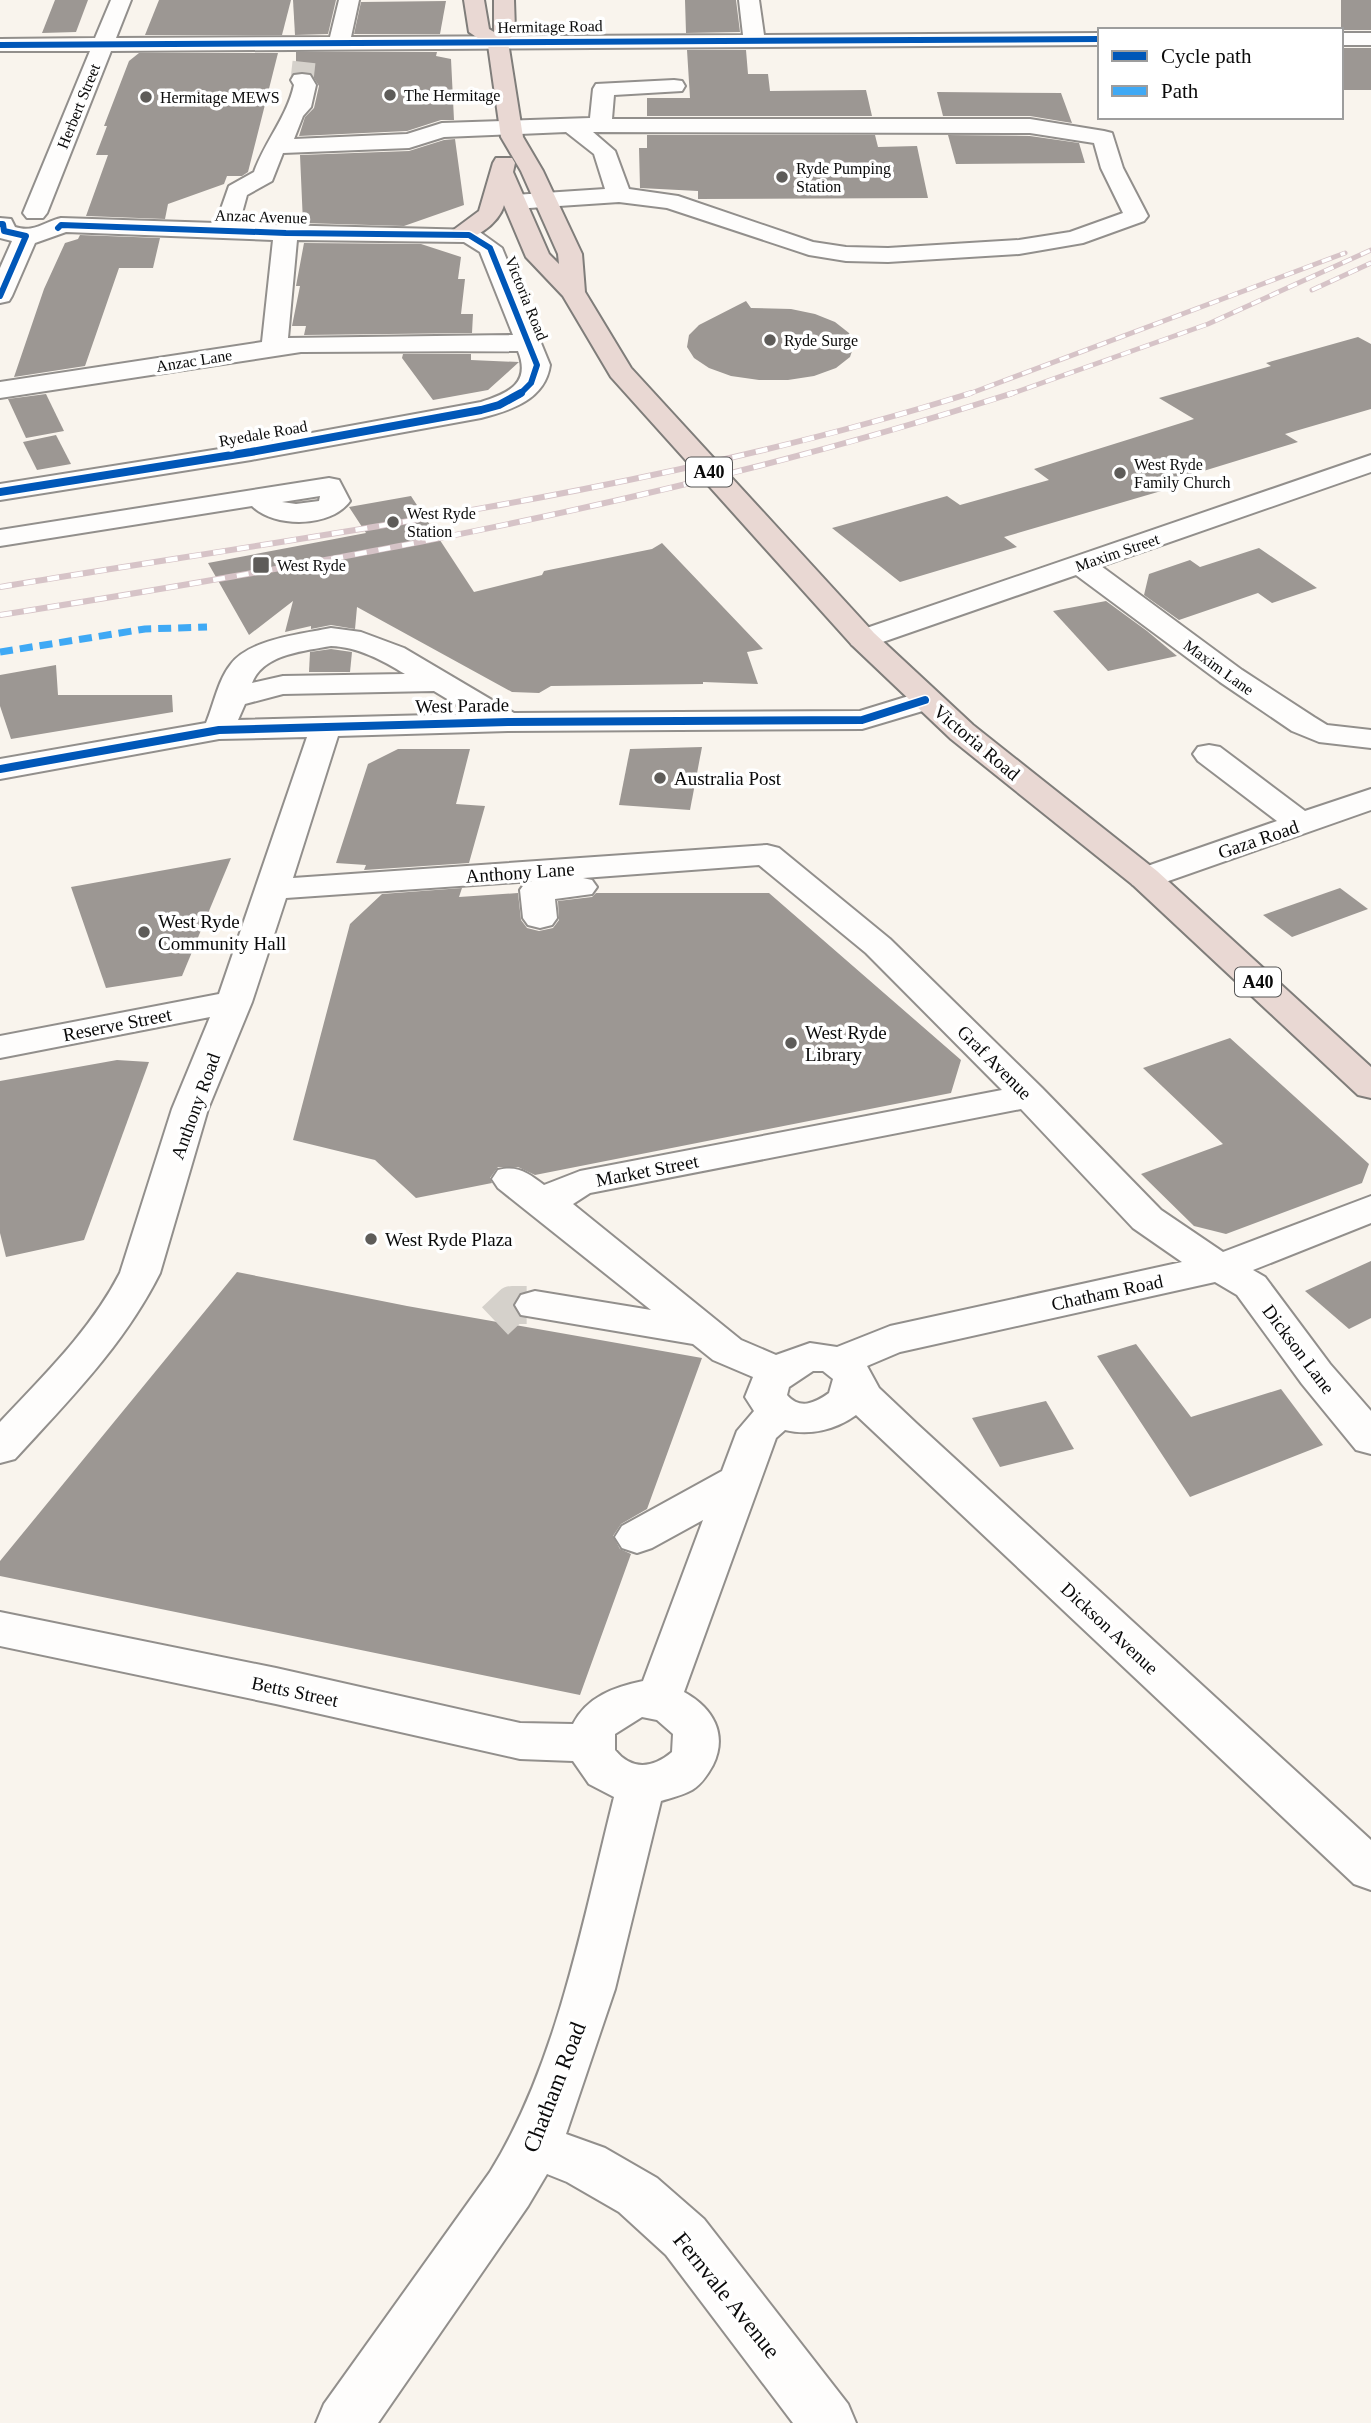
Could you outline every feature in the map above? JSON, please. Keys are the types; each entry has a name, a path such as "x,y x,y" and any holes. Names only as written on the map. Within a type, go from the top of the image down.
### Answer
{"highway":[{"path":"474,0 479,32 498,42"},
{"name":"Victoria Road","path":"504,0 505,30 498,42 511,131 570,254 573,292"},
{"name":"Victoria Road","path":"511,131 502,172 538,257 573,292 620,372 863,639 925,700 1145,878 1371,1087"},
{"path":"460,234 490,214 502,172"}],"street":[{"name":"Herbert Street","path":"35,213 121,0"},
{"path":"339,44 349,0"},
{"path":"749,0 754,40"},
{"path":"1343,39 1371,39"},
{"name":"Hermitage Road","path":"0,45 103,45 304,62 339,44 1098,40"},
{"path":"225,231 237,191 264,176 274,147 285,137 293,113 300,107 305,85 304,62"},
{"path":"600,125 604,89 674,86"},
{"path":"571,125 604,150 618,195"},
{"path":"274,147 299,143 409,141 442,130 511,131 571,125 1030,126 1104,138 1112,168 1136,216 1075,237 1018,247 919,254 846,254 809,248 670,201 618,195 588,208 544,200 514,202"},
{"path":"35,213 58,218 61,225 52,232 26,236 9,234 2,224 16,216 35,213"},
{"name":"Anzac Avenue","path":"61,225 286,233 460,234"},
{"path":"274,348 286,233"},
{"name":"Victoria Road","path":"460,234 480,240 490,248 537,365 537,375 525,389"},
{"path":"0,296 26,236"},
{"name":"Anzac Lane","path":"0,390 301,344 528,343"},
{"name":"Ryedale Road","path":"1,488 251,452 481,410 503,403 525,389"},
{"name":"Maxim Street","path":"863,639 1371,463"},
{"path":"0,538 259,497"},
{"name":"Maxim Lane","path":"1081,565 1231,676 1303,724 1319,733 1371,739"},
{"path":"219,730 233,688 259,671 292,664 412,663 508,722"},
{"path":"233,688 444,682"},
{"name":"West Parade","path":"0,769 219,730 508,722 862,720 925,700"},
{"name":"Anthony Road","path":"0,1448 112,1324 140,1273 190,1109 234,1002 316,762 325,726"},
{"path":"1209,754 1301,824"},
{"name":"Gaza Road","path":"1145,878 1371,799"},
{"name":"Anthony Lane","path":"273,889 767,855"},
{"name":"Graf Avenue","path":"767,855 878,946 1030,1096 1147,1219 1176,1241 1222,1267"},
{"path":"540,919 537,890 671,881 795,878"},
{"name":"Reserve Street","path":"0,1047 234,1002"},
{"name":"Market Street","path":"558,1214 554,1205 557,1194 580,1183 1030,1096"},
{"path":"511,1180 706,1332 778,1393 795,1419 825,1415 849,1395 847,1372 830,1358 800,1359 778,1393 758,1431 658,1701"},
{"name":"Chatham Road","path":"847,1372 890,1340 1222,1267 1371,1209"},
{"name":"Dickson Lane","path":"1222,1267 1251,1286 1316,1374 1371,1438"},
{"path":"535,1305 706,1332"},
{"name":"Dickson Avenue","path":"847,1372 864,1398 901,1434 1371,1870"},
{"path":"637,1537 739,1481"},
{"name":"Betts Street","path":"0,1629 276,1686 520,1741 560,1744 591,1740"},
{"path":"658,1701 681,1710 689,1718 695,1727 698,1748 694,1758 678,1775 641,1785 624,1782 599,1765 592,1754 591,1740 601,1716 612,1708 626,1702 658,1701"},
{"name":"Chatham Road","path":"344,2423 509,2189 536,2146 590,1989 641,1785"},
{"name":"Fernvale Avenue","path":"536,2146 586,2165 638,2195 685,2237 828,2423"}],"building":[{"path":"55,0 88,0 76,32 42,33"},
{"path":"159,0 291,0 282,35 145,35"},
{"path":"293,0 336,0 328,34 295,35"},
{"path":"685,0 736,0 740,32 686,33"},
{"path":"1341,0 1371,0 1371,30 1341,28"},
{"path":"446,1 440,34 354,34 361,2"},
{"path":"1343,48 1371,48 1371,90 1343,90"},
{"path":"687,50 746,50 748,74 768,74 770,91 866,90 872,116 647,116 647,98 690,98"},
{"name":"The Hermitage","path":"296,52 437,52 436,56 451,59 454,120 441,120 407,131 299,136 305,117 314,108 319,86 310,72 296,72"},
{"path":"139,53 278,53 248,172 242,176 227,176 224,184 168,204 165,219 86,216 108,155 96,155 107,126 104,126 129,61"},
{"path":"937,92 1061,93 1072,123 1030,116 943,116"},
{"name":"Ryde Pumping Station","path":"647,135 875,135 878,147 917,146 928,198 698,199 698,191 640,188 639,148 647,148"},
{"path":"948,135 1030,136 1079,143 1085,163 956,164"},
{"path":"455,139 464,205 404,226 303,223 300,155 409,151"},
{"path":"80,235 160,238 153,268 119,268 85,366 14,377 44,289 65,243 78,239"},
{"path":"304,243 421,244 461,257 458,279 465,279 461,314 473,314 472,333 304,335 306,326 292,326 300,286 296,286"},
{"name":"Ryde Surge","path":"746,301 751,308 791,309 835,322 849,333 854,345 850,357 836,368 814,376 788,380 731,376 709,368 694,358 687,347 689,335 699,325"},
{"path":"1358,337 1371,344 1371,409 1285,434 1298,442 1161,484 1168,489 1004,537 1017,547 900,582 832,528 947,496 960,505 1049,480 1034,469 1194,419 1159,398 1271,366 1266,363"},
{"path":"403,354 471,354 471,360 519,362 488,390 433,400 402,358"},
{"path":"46,394 64,431 26,438 8,399"},
{"path":"56,435 71,464 37,470 23,442"},
{"path":"411,496 474,592 542,575 544,571 652,549 662,543 763,649 747,652 758,684 703,682 551,686 539,693 512,692 357,607 355,629 331,625 285,632 293,601 249,635 208,563 366,533 349,507"},
{"path":"1259,548 1317,588 1272,603 1258,593 1179,620 1144,595 1149,574 1190,560 1200,567"},
{"path":"1106,601 1177,656 1108,671 1053,611"},
{"path":"331,649 352,652 350,672 309,672 310,652"},
{"path":"56,665 58,695 172,695 173,712 11,739 0,706 0,675"},
{"name":"Australia Post","path":"702,747 690,810 619,805 630,749"},
{"path":"398,749 470,749 456,804 485,806 469,863 364,870 366,865 336,863 368,764"},
{"name":"West Ryde Community Hall","path":"231,858 182,976 106,988 71,887"},
{"path":"462,888 459,897 518,893 521,920 527,928 539,931 553,928 559,920 558,901 592,897 596,893 769,893 961,1060 951,1093 535,1175 518,1167 498,1167 490,1178 492,1183 416,1198 375,1160 293,1140 350,924 382,894"},
{"path":"1340,888 1368,909 1292,937 1263,915"},
{"path":"1230,1038 1369,1164 1362,1183 1226,1234 1194,1226 1141,1174 1223,1144 1143,1068"},
{"path":"117,1060 149,1062 84,1240 6,1257 0,1233 0,1081"},
{"path":"1371,1261 1371,1318 1349,1329 1305,1291"},
{"path":"237,1272 407,1306 702,1358 647,1509 621,1524 613,1536 620,1549 631,1554 580,1695 0,1576 0,1561"},
{"path":"1136,1344 1191,1417 1281,1389 1323,1445 1190,1497 1097,1356"},
{"path":"1046,1401 1074,1449 1000,1467 972,1418"}],"tunnel":[{"path":"302,80 304,62"},
{"path":"495,1321 512,1305 535,1305"}],"railway":[{"path":"1008,395 1208,324 1371,250"},
{"path":"966,395 1345,253"},
{"path":"1312,290 1371,263"},
{"path":"0,587 367,528 611,484 852,428 971,393"},
{"path":"0,615 256,572 511,524 764,465 1013,393"}],"marked path":[{"path":"0,652 145,629 207,627"}],"cycle path":[{"path":"0,45 1098,39"},
{"path":"0,224 3,224 4,231 26,236 0,296"},
{"path":"0,492 251,452 481,410 518,396 536,374 537,365 490,248 469,235 286,233 61,225 58,228"},
{"path":"0,769 219,730 508,722 862,720 925,700"}],"place":[{"name":"The Hermitage","path":"390,95"},
{"name":"Hermitage MEWS","path":"146,97"},
{"name":"Ryde Pumping Station","path":"782,177"},
{"name":"Ryde Surge","path":"770,340"},
{"name":"West Ryde Family Church","path":"1120,473"},
{"name":"West Ryde Station","path":"393,522"},
{"name":"West Ryde","path":"261,565"},
{"name":"Australia Post","path":"660,778"},
{"name":"West Ryde Community Hall","path":"144,932"},
{"name":"West Ryde Library","path":"791,1043"},
{"name":"West Ryde Plaza","path":"371,1239"}]}
